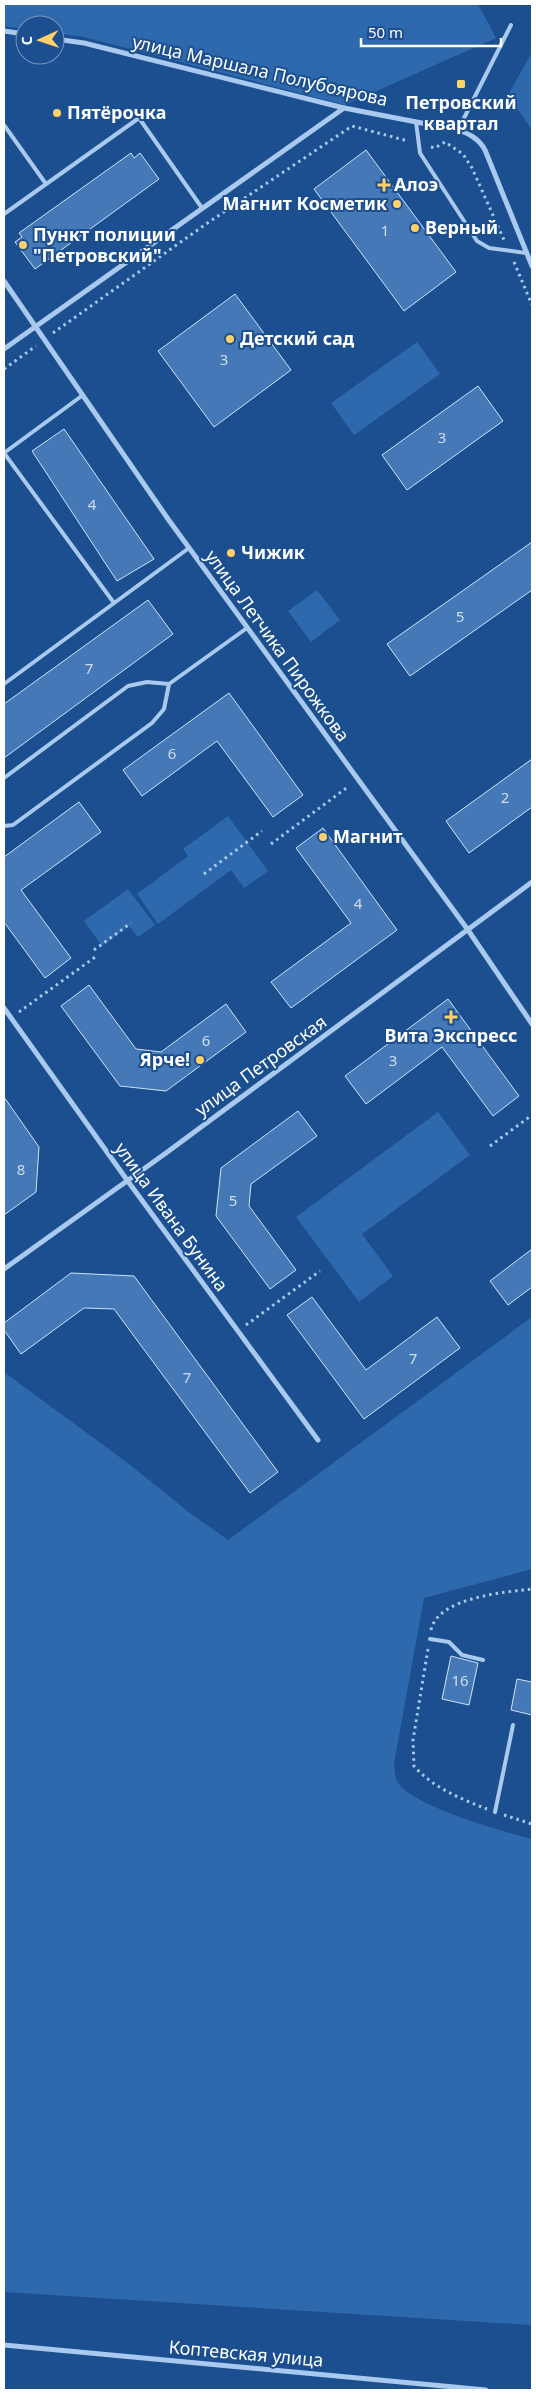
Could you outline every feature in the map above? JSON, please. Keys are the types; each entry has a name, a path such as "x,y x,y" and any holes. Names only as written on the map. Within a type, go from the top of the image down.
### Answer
{"street":[{"name":"улица Маршала Полубоярова","path":"65,40 344,108 458,130 469,134 482,145 532,266"},
{"path":"4,349 344,108"},
{"name":"улица Летчика Пирожкова","path":"4,281 189,548 468,930 532,1024"},
{"name":"улица Петровская","path":"4,1269 532,882"},
{"name":"улица Ивана Бунина","path":"4,1008 127,1180 318,1440"},
{"name":"Коптевская улица","path":"4,2345 486,2390"}],"lane":[{"path":"458,130 511,25"},
{"path":"4,214 138,118 202,208"},
{"path":"416,122 420,153 477,241 489,248 526,253"},
{"path":"4,125 46,184"},
{"path":"83,395 4,453 114,603"},
{"path":"4,684 189,548"},
{"path":"4,778 128,686 147,682 170,684 247,628"},
{"path":"4,826 13,825 157,719 167,702 170,684"},
{"path":"430,1639 449,1642 462,1656 483,1660"},
{"path":"495,1812 513,1725"}],"path":[{"path":"4,368 206,224 352,126 417,144"},
{"path":"426,146 435,148 445,142 463,154 472,168 507,247"},
{"path":"511,255 532,305"},
{"path":"272,844 358,780"},
{"path":"204,874 262,831"},
{"path":"94,950 131,923"},
{"path":"11,1018 98,955"},
{"path":"490,1146 532,1115"},
{"path":"238,1331 320,1271"},
{"path":"532,1589 482,1595 446,1610 432,1625 413,1740 414,1766 425,1778 450,1793 495,1812 532,1824"}],"shaded area":[{"path":"4,4 478,4 496,38 345,105 84,37 65,34 65,15 15,15 15,28 4,26"},
{"path":"532,52 532,130 508,95"},
{"path":"417,342 440,374 354,435 331,403"},
{"path":"317,590 340,620 311,642 288,611"},
{"path":"228,816 268,871 244,888 231,870 158,924 137,894 188,856 183,849"},
{"path":"128,889 155,925 138,937 129,926 102,946 84,921"},
{"path":"438,1112 470,1155 362,1234 393,1276 359,1302 296,1217"},
{"path":"532,1317 532,1569 424,1598 394,1764 398,1783 407,1792 460,1817 532,1839 532,2325 4,2292 4,1372 228,1540"}],"building":[{"path":"366,150 456,272 404,311 314,189"},
{"path":"131,153 134,158 140,153 159,179 35,269 15,242 22,237 19,233"},
{"path":"235,294 291,370 214,427 158,351"},
{"path":"478,386 503,421 407,490 382,455"},
{"path":"64,429 154,559 117,581 32,451"},
{"path":"532,542 532,590 410,676 387,644"},
{"path":"148,600 173,634 4,758 4,704"},
{"path":"229,693 303,795 273,817 217,741 142,796 123,770"},
{"path":"532,759 532,807 469,853 446,821"},
{"path":"79,802 101,832 21,890 71,958 45,978 4,922 4,857"},
{"path":"323,828 397,930 291,1008 271,982 351,923 296,848"},
{"path":"89,985 136,1049 161,1052 226,1004 246,1032 166,1091 120,1086 61,1006"},
{"path":"448,999 519,1096 493,1116 442,1047 366,1104 345,1076"},
{"path":"4,1097 39,1147 36,1192 4,1215"},
{"path":"298,1111 317,1136 251,1184 249,1206 296,1270 270,1289 216,1216 221,1168"},
{"path":"532,1249 532,1287 508,1305 490,1281"},
{"path":"71,1273 134,1276 278,1472 250,1493 114,1309 84,1308 21,1354 4,1330 4,1323"},
{"path":"312,1297 366,1370 437,1317 460,1348 364,1419 287,1315"},
{"path":"451,1656 478,1663 469,1705 442,1699"},
{"path":"517,1679 532,1682 532,1715 511,1710"}],"place":[{"name":"Петровский квартал","path":"461,84"},
{"name":"Пятёрочка","path":"57,113"},
{"name":"Алоэ","path":"384,185"},
{"name":"Магнит Косметик","path":"397,204"},
{"name":"Верный","path":"415,228"},
{"name":"Пункт полиции \"Петровский\"","path":"23,245"},
{"name":"Детский сад","path":"230,339"},
{"name":"Чижик","path":"231,553"},
{"name":"Магнит","path":"323,837"},
{"name":"Вита Экспресс","path":"451,1017"},
{"name":"Ярче!","path":"200,1060"}]}
